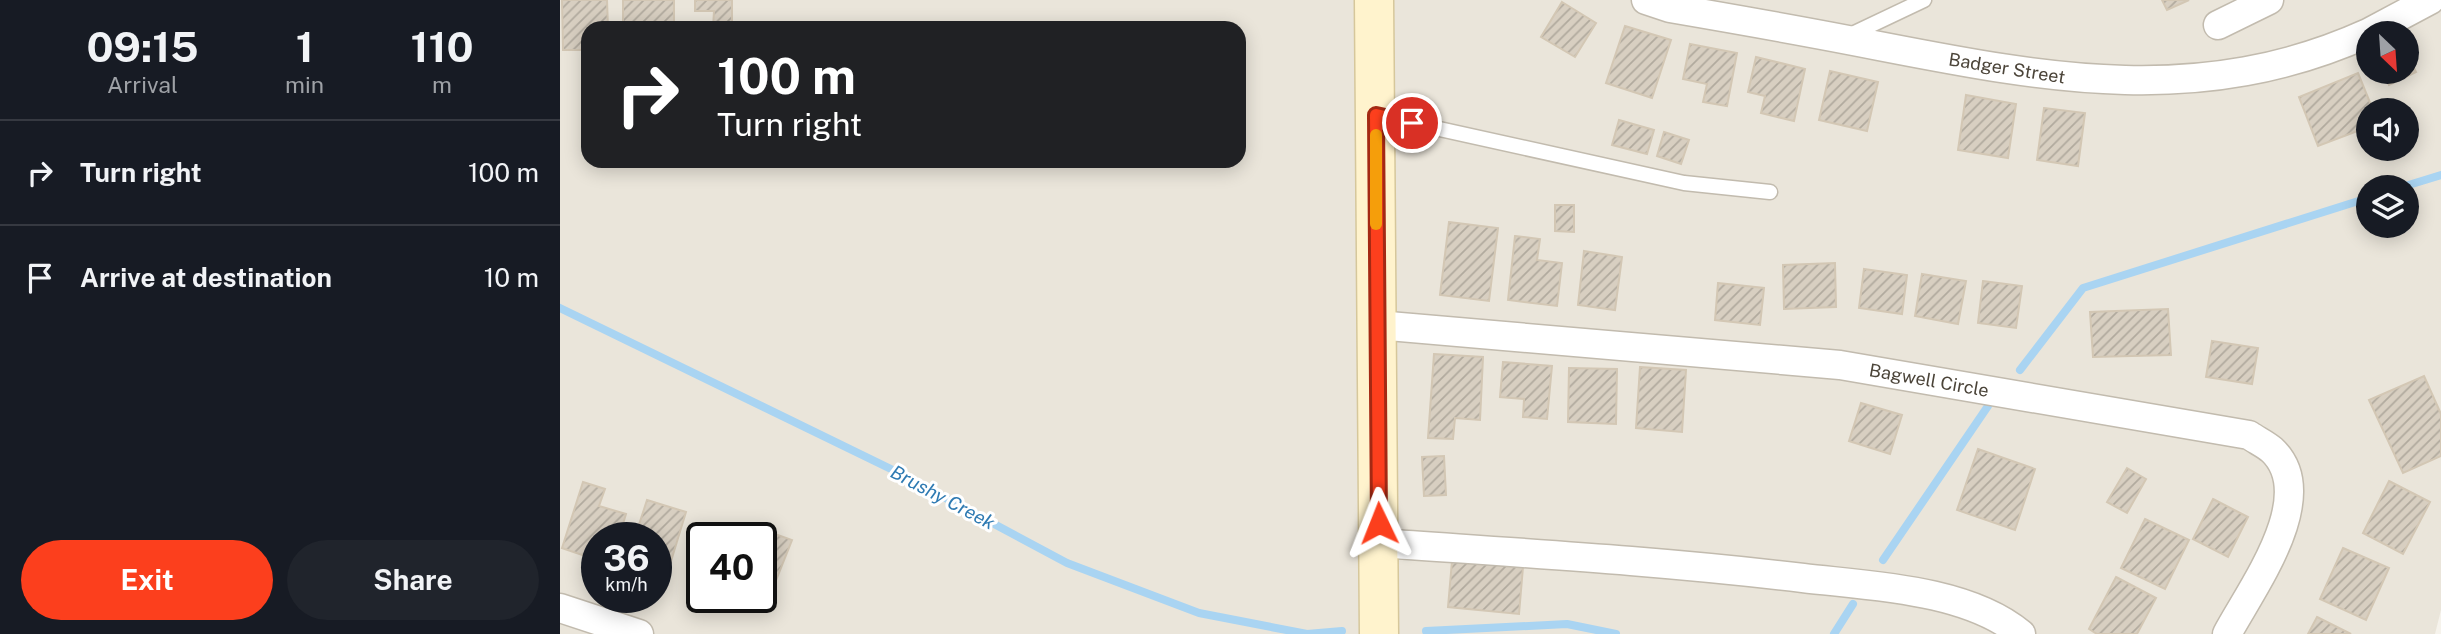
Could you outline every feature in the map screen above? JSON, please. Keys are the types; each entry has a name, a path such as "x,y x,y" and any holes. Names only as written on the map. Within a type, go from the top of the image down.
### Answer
{"street":[{"path":"1374,0 1379,634"},
{"name":"Badger Street","path":"1646,0 1670,8 2013,71 2086,80 2177,80 2261,69 2306,57 2356,38"},
{"path":"2218,25 2269,0"},
{"name":"Badger Street","path":"2391,21 2430,0"},
{"name":"Bagwell Circle","path":"1377,325 1840,365 2249,435 2271,449 2279,458 2288,480 2290,504 2283,529 2227,634"},
{"path":"1380,543 1723,568 1872,586 1950,600 1984,611 2021,634"},
{"path":"560,608 639,634"}],"lane":[{"path":"1842,39 1924,0"},
{"path":"1376,115 1684,183 1770,192"}],"shaded area":[{"path":"560,0 2441,0 2441,610 2435,634 560,634"}],"building":[{"path":"562,0 607,0 608,21 581,21 581,50 563,50"},
{"path":"623,0 674,0 674,21 623,21"},
{"path":"695,0 732,0 732,21 713,21 714,11 695,11"},
{"path":"2162,0 2189,0 2167,10"},
{"path":"1562,2 1596,23 1575,57 1541,37"},
{"path":"1625,26 1671,40 1652,98 1606,83"},
{"path":"1690,44 1737,53 1727,106 1703,102 1707,84 1683,79"},
{"path":"1756,57 1805,69 1794,121 1761,113 1765,96 1748,92"},
{"path":"1830,71 1878,82 1867,131 1819,120"},
{"path":"2356,74 2356,84 2362,84 2368,98 2356,98 2356,132 2318,146 2299,97"},
{"path":"1966,95 2016,104 2008,158 1958,150"},
{"path":"2044,108 2085,113 2078,166 2037,160"},
{"path":"1619,120 1654,130 1647,154 1612,145"},
{"path":"1664,132 1689,140 1681,164 1657,156"},
{"path":"1555,205 1574,205 1574,232 1555,231"},
{"path":"1449,222 1498,228 1489,301 1440,295"},
{"path":"1515,236 1540,239 1537,260 1562,263 1557,306 1508,300"},
{"path":"1584,251 1622,257 1615,310 1578,305"},
{"path":"1835,263 1836,307 1784,309 1783,265"},
{"path":"1864,269 1907,275 1902,314 1859,308"},
{"path":"1922,274 1966,281 1958,324 1915,316"},
{"path":"1983,281 2022,286 2016,328 1978,323"},
{"path":"1718,283 1764,288 1760,325 1715,320"},
{"path":"2168,309 2171,355 2093,357 2090,312"},
{"path":"2212,341 2258,348 2252,384 2206,377"},
{"path":"1434,354 1483,357 1480,420 1455,418 1453,439 1428,438"},
{"path":"1503,362 1552,366 1547,419 1523,417 1524,399 1500,397"},
{"path":"1640,367 1686,370 1682,432 1636,428"},
{"path":"1569,368 1617,369 1616,424 1568,422"},
{"path":"2424,376 2441,414 2441,456 2403,473 2369,400"},
{"path":"1861,403 1902,415 1890,454 1849,441"},
{"path":"1978,449 2035,469 2015,530 1957,510"},
{"path":"1444,456 1446,495 1424,496 1422,457"},
{"path":"2127,468 2146,479 2127,513 2107,502"},
{"path":"2389,481 2430,502 2403,554 2363,533"},
{"path":"583,482 605,489 599,506 626,514 624,522 581,522 581,555 562,548"},
{"path":"2213,499 2248,517 2228,557 2193,539"},
{"path":"647,500 686,512 672,558 672,522 640,522"},
{"path":"2145,519 2189,540 2165,589 2121,568"},
{"path":"777,535 792,540 777,578"},
{"path":"2343,548 2389,568 2366,620 2320,599"},
{"path":"1452,561 1523,567 1519,614 1448,607"},
{"path":"2116,577 2156,598 2137,634 2097,634 2089,629"},
{"path":"2317,617 2351,634 2308,634"}],"waterway":[{"path":"2419,182 2441,175"},
{"path":"2020,370 2083,288 2356,202"},
{"name":"Brushy Creek","path":"560,308 895,471 1067,563 1199,613 1307,634 1342,631"},
{"path":"1883,560 1988,406"},
{"path":"1834,634 1853,604"},
{"name":"Brushy Creek","path":"1426,631 1567,624 1616,634"}],"slow traffic":[{"path":"1376,135 1376,224"}],"route":[{"path":"1379,523 1376,115 1412,123"}]}
